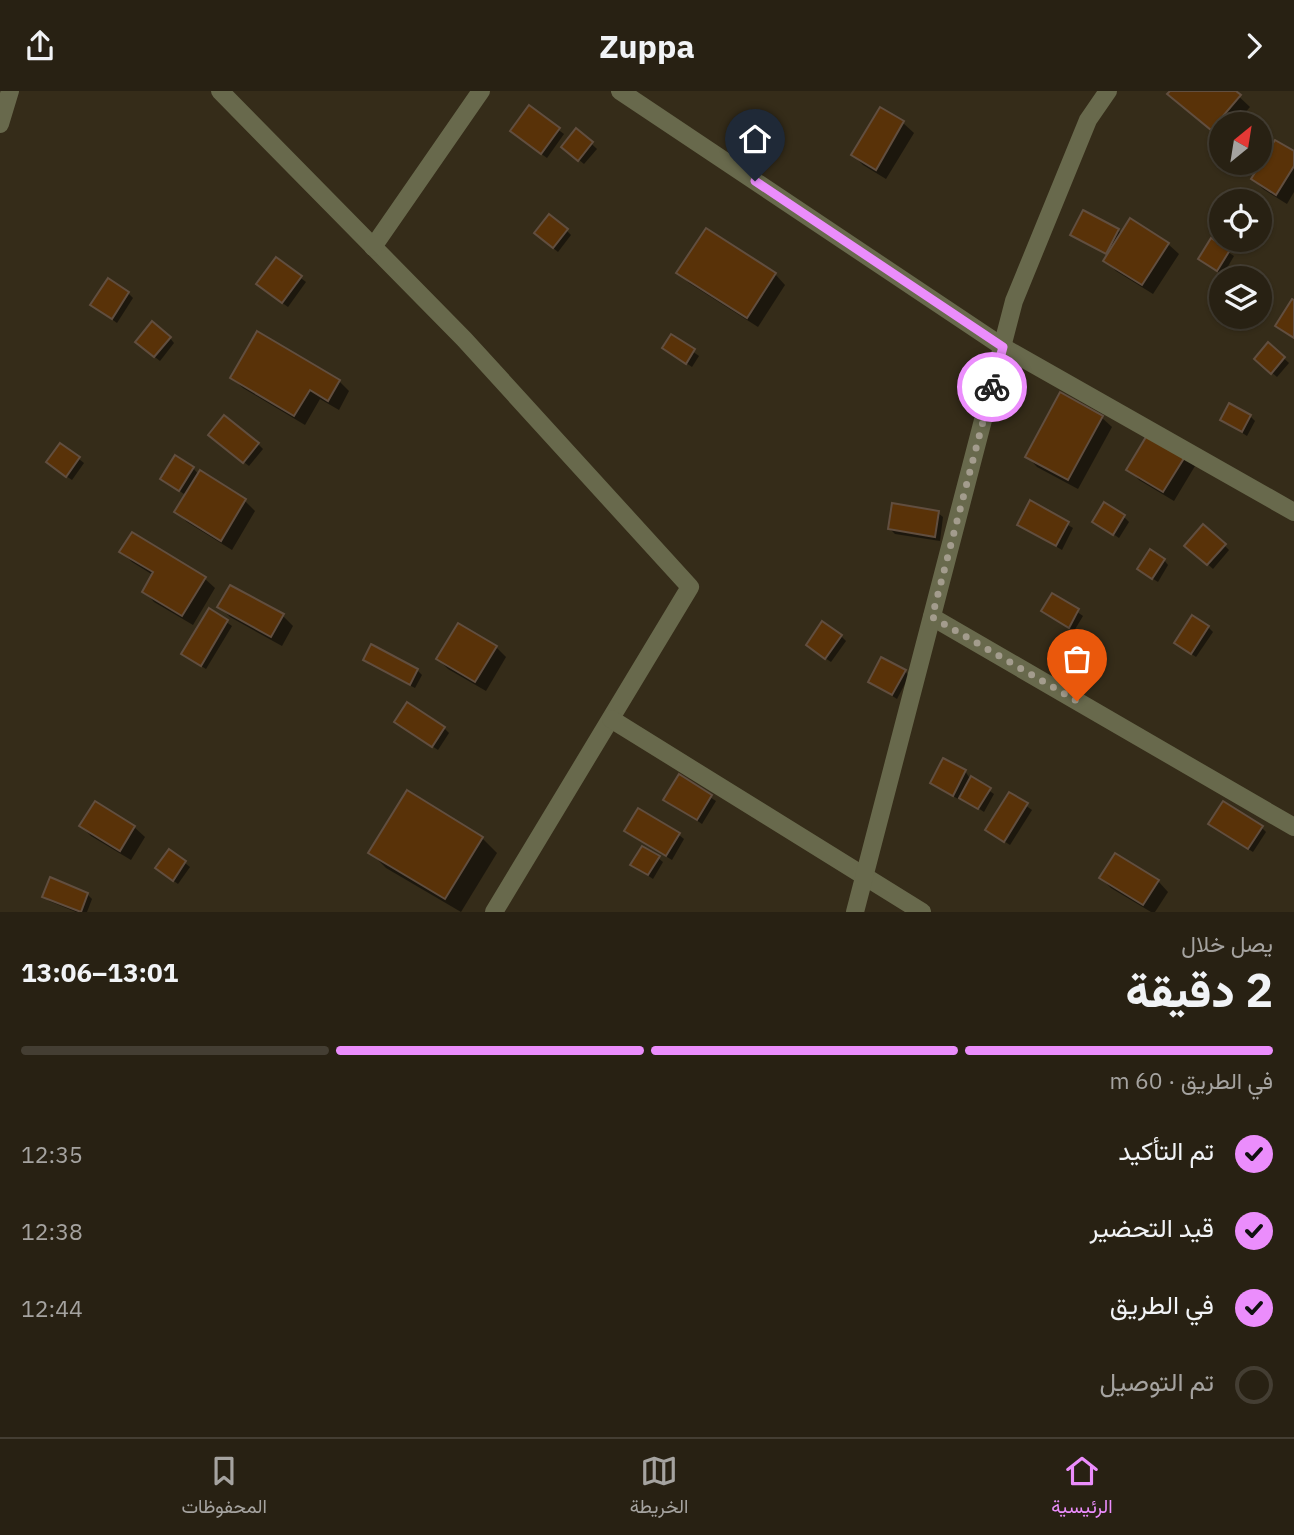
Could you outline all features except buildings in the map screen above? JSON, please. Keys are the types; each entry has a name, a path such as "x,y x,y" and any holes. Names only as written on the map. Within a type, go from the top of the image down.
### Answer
{"street":[{"path":"0,124 10,91"},
{"path":"220,91 464,339 690,587 494,912"},
{"path":"373,247 481,91"},
{"path":"620,91 1003,347 1294,512"},
{"path":"855,912 1014,301 1087,120 1108,91"},
{"path":"932,617 1294,827"},
{"path":"611,719 922,912"}],"way so far":[{"path":"992,387 932,617 1077,701"}],"route":[{"path":"755,181 1003,347 992,387"}]}
